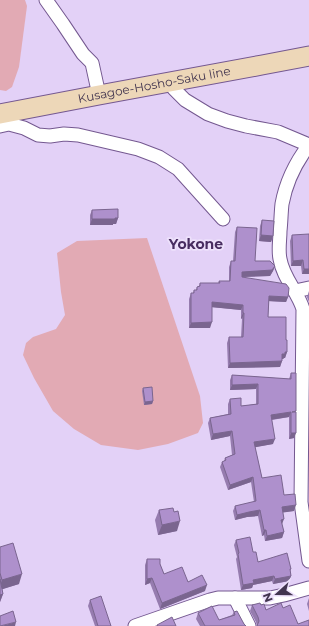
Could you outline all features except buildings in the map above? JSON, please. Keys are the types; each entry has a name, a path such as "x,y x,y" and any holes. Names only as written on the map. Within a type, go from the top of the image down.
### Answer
{"main road":[{"name":"Kusagoe-Hosho-Saku line","path":"0,114 309,56"}],"street":[{"path":"46,0 83,54 92,63 99,95"},
{"path":"171,82 174,89 185,100 208,114 240,125 278,132 309,145 301,156 287,185 282,205 279,250 280,260 303,309 301,502 309,561"},
{"path":"0,126 9,124 24,128 38,135 78,135 138,149 159,156 178,169 223,218"},
{"path":"295,291 309,288"},
{"path":"135,626 218,598 270,598 309,588"},
{"path":"235,598 249,626"}],"shaded area":[{"path":"0,0 25,0 27,6 19,67 12,87 6,91 0,90"},
{"path":"147,238 200,396 203,423 198,433 168,444 138,450 101,445 74,429 53,411 23,355 26,343 33,337 56,329 65,315 57,253 77,241"}],"district":[{"name":"Yokone","path":"196,244"}]}
